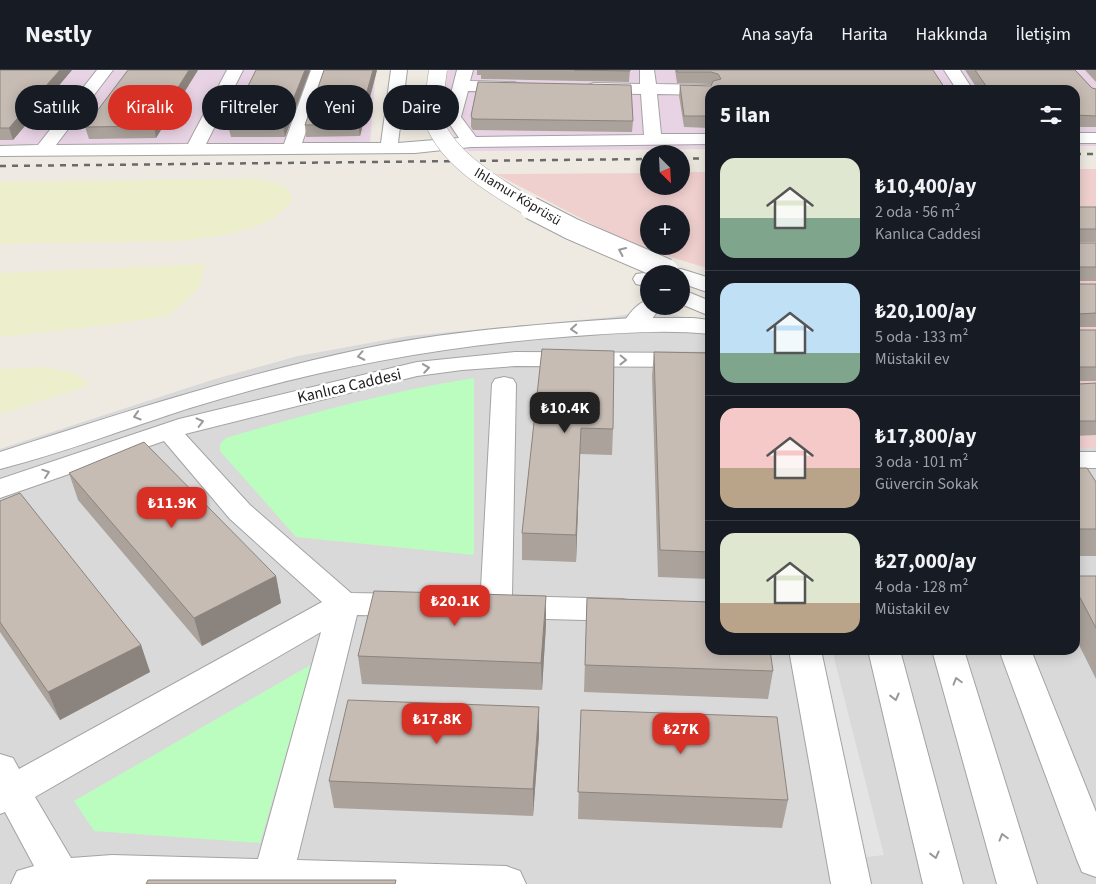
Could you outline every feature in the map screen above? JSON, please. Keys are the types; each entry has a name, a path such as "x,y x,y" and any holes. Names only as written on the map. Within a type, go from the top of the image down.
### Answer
{"street":[{"path":"43,151 106,70"},
{"path":"194,150 235,70"},
{"path":"291,149 319,70"},
{"path":"389,148 399,70"},
{"name":"Ihlamur Köprüsü","path":"438,70 432,111 433,119 441,136 466,163 495,186 540,212 591,237 657,265"},
{"path":"647,70 653,139"},
{"path":"952,70 962,85"},
{"path":"471,142 453,117 463,78 530,87"},
{"path":"580,88 705,90"},
{"name":"Ihlamur Köprüsü","path":"423,130 427,138 450,165 472,183 509,208 640,277"},
{"path":"1080,138 1096,138"},
{"path":"0,152 416,148 471,142 705,139"},
{"name":"Ihlamur Köprüsü","path":"690,278 705,284"},
{"path":"690,300 705,307"},
{"path":"633,325 642,315"},
{"name":"Kanlıca Caddesi","path":"0,461 174,405 329,363 394,350 503,334 633,325 693,324 705,326"},
{"name":"Kanlıca Caddesi","path":"0,488 168,430 390,374 444,365 549,358 705,360"},
{"path":"467,607 504,384"},
{"path":"168,430 240,512 344,604"},
{"path":"1080,460 1096,460"},
{"path":"273,877 344,604"},
{"path":"506,884 112,873 46,881 4,786 344,604 652,610"},
{"path":"806,655 851,884"},
{"path":"885,655 942,884"},
{"path":"949,655 1017,884"},
{"path":"1017,655 1096,860"}],"shaded area":[{"path":"0,70 376,70 373,106 373,85 306,85 306,130 371,130 370,143 0,146"},
{"path":"447,70 1096,70 1096,146 1080,146 1080,85 705,85 705,149 690,149 690,145 640,145 640,150 469,151 461,146 451,130 459,130 459,85 444,85"},
{"path":"1080,169 1096,169 1096,448 1080,449"},
{"path":"690,172 705,172 705,267 664,255 690,255 690,205 640,205 640,248 496,174 640,173 640,195 690,195"},
{"path":"640,308 640,315 676,315 705,322 705,655 1080,655 1080,449 1096,448 1096,884 0,884 0,449 215,379 298,356 408,336 629,314"},
{"path":"807,655 833,655 884,855 850,859"}],"green space":[{"path":"259,179 276,183 288,189 292,198 291,202 274,218 254,227 230,234 180,241 0,244 0,182"},
{"path":"205,264 200,284 193,294 168,316 0,337 0,273"},
{"path":"41,367 71,372 90,385 0,414 0,369"},
{"path":"474,378 474,555 296,537 220,451 220,444 226,438 257,429 380,396"},
{"path":"312,664 260,843 94,831 74,801"}],"building":[{"path":"0,70 60,70 47,85 15,85 15,121 9,128 0,128"},
{"path":"128,70 189,70 180,85 117,85"},
{"path":"256,70 305,70 296,92 296,85 248,85"},
{"path":"324,70 373,70 369,85 319,85"},
{"path":"574,70 630,70 630,71"},
{"path":"677,70 933,70 943,85 711,85 713,81 721,79 718,74 711,72 677,72"},
{"path":"975,70 1075,70 1092,88 1096,89 1096,116 1080,115 1080,85 986,85"},
{"path":"478,82 631,85 633,121 473,119 471,116"},
{"path":"680,85 705,86 705,116 684,116"},
{"path":"108,97 108,127 98,127 98,110"},
{"path":"1080,207 1096,207 1096,229 1080,229"},
{"path":"1080,243 1096,243 1096,267 1080,267"},
{"path":"1080,284 1096,284 1096,313 1080,314"},
{"path":"1080,330 1096,330 1096,367 1080,367"},
{"path":"542,349 614,351 613,429 581,428 576,535 522,533"},
{"path":"654,352 705,353 705,552 660,550"},
{"path":"1096,383 1096,421 1080,421 1080,384"},
{"path":"144,442 276,576 194,618 69,473"},
{"path":"1080,468 1087,468 1096,482 1096,529 1080,529"},
{"path":"20,493 141,645 48,692 0,622 0,501"},
{"path":"1080,576 1096,576 1096,628 1080,598"},
{"path":"374,591 546,596 541,663 358,656"},
{"path":"587,598 705,602 705,655 771,655 773,671 585,665"},
{"path":"348,700 539,707 533,789 329,781"},
{"path":"581,710 777,717 788,800 578,792"},
{"path":"148,880 396,880 395,884 146,884"}],"railway":[{"path":"1080,154 1096,154"},
{"path":"690,159 705,158"},
{"path":"0,166 640,159"}]}
